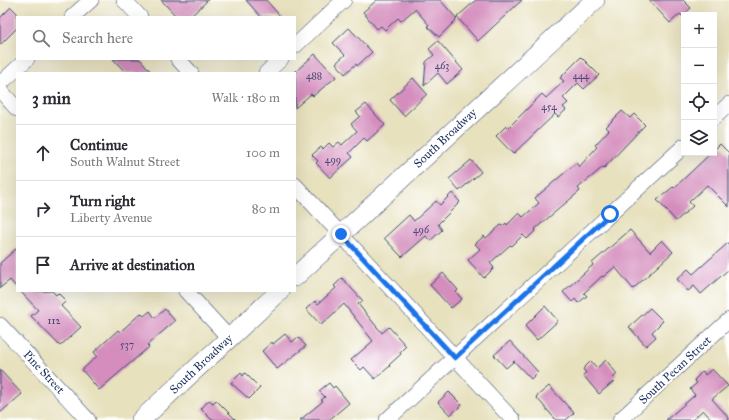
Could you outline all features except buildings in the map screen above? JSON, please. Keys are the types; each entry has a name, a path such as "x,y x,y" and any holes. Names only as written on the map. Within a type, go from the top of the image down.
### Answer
{"street":[{"path":"73,16 91,0"},
{"path":"124,0 139,16"},
{"path":"296,45 344,0"},
{"name":"South Broadway","path":"296,276 595,0"},
{"path":"0,84 26,60"},
{"path":"179,60 190,72"},
{"path":"267,72 280,60"},
{"path":"0,90 16,107"},
{"path":"717,115 729,104"},
{"path":"387,420 681,149"},
{"path":"296,186 513,420"},
{"path":"187,292 229,338"},
{"name":"South Broadway","path":"141,420 279,292"},
{"name":"South Pecan Street","path":"620,420 729,320"},
{"name":"Pine Street","path":"0,325 88,420"}],"route":[{"path":"341,234 455,358 610,214"}]}
